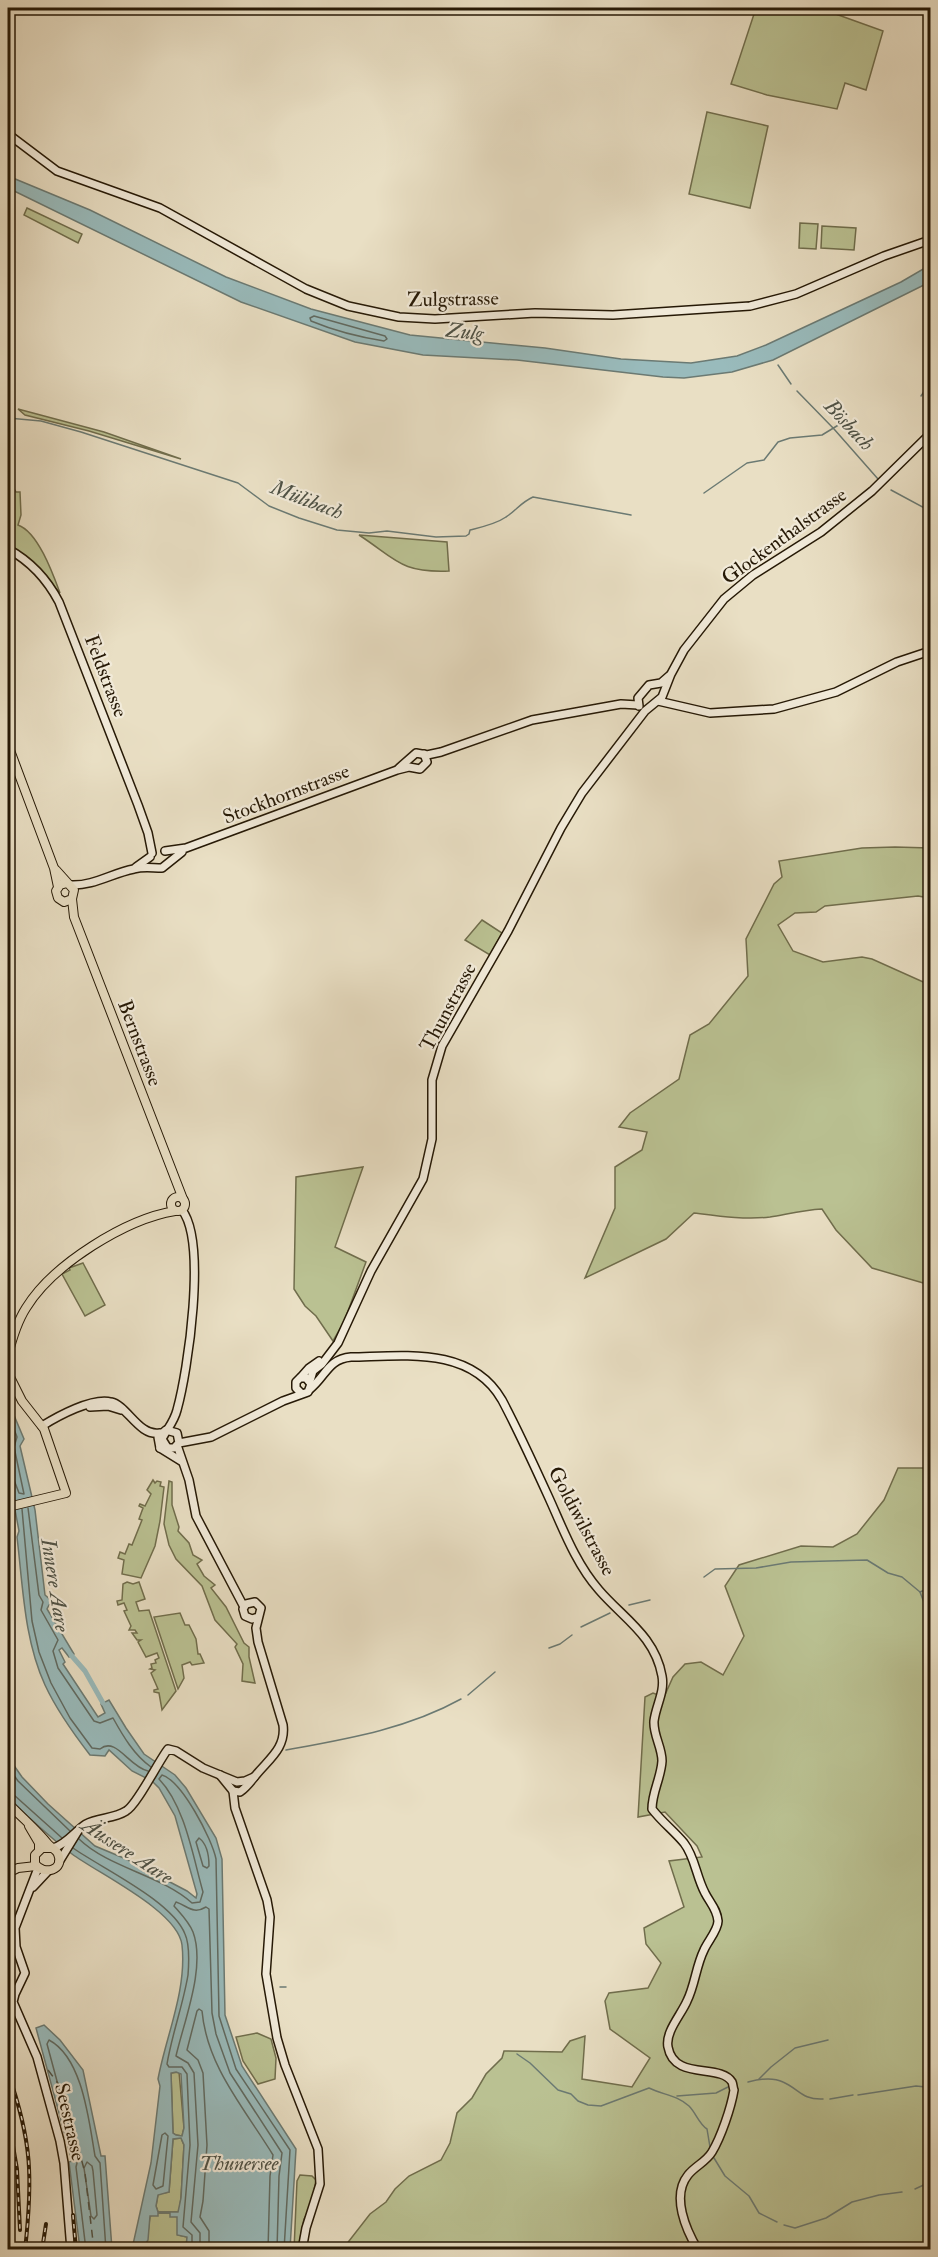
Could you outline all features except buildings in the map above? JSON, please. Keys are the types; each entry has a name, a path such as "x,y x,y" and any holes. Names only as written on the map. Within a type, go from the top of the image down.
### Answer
{"main road":[{"name":"Zulgstrasse","path":"8,134 57,171 160,208 306,289 348,306 405,317 450,319 535,313 613,315 756,305 796,294 884,256 930,240"},
{"name":"Glockenthalstrasse","path":"641,704 658,701 671,674 696,633 728,594 827,527 872,491 930,434"},
{"name":"Feldstrasse","path":"8,549 36,569 59,602 148,833 153,867"},
{"path":"658,701 698,711 723,713 792,705 836,692 897,662 930,651"},
{"name":"Glockenthalstrasse","path":"641,704 649,685 658,684 671,674"},
{"path":"658,684 663,693 677,705"},
{"path":"441,752 420,769 413,768 410,760 416,753 441,752 524,722 621,704 641,704"},
{"name":"Thunstrasse","path":"308,1381 310,1367 329,1356 341,1338 371,1270 424,1177 432,1140 432,1080 444,1040 508,931 576,801 634,724 641,704"},
{"path":"8,745 54,868 58,887 57,897 70,899 87,885 134,869 153,867"},
{"path":"423,754 427,762"},
{"name":"Stockhornstrasse","path":"397,770 410,760"},
{"name":"Stockhornstrasse","path":"153,867 162,868 186,849 397,770 413,768"},
{"name":"Feldstrasse","path":"148,833 163,850"},
{"name":"Stockhornstrasse","path":"151,855 163,850 186,849"},
{"path":"163,850 168,861"},
{"path":"134,869 151,855"},
{"path":"54,868 74,889 70,899"},
{"path":"58,887 69,884 87,885"},
{"name":"Bernstrasse","path":"70,899 74,916 176,1182 176,1200 186,1205 179,1211"},
{"path":"163,1448 171,1448 188,1344 194,1278 190,1226 179,1211 172,1209 176,1200"},
{"path":"159,1214 176,1200"},
{"path":"8,1355 17,1326 26,1308 53,1277 109,1236 159,1214 179,1211"},
{"name":"Goldiwilstrasse","path":"308,1381 322,1374 334,1362 342,1358 420,1356 443,1358 462,1364 487,1382 498,1393 510,1415 568,1539 588,1575 600,1591 637,1626 659,1664 663,1689 654,1720 662,1757 661,1770 652,1798 652,1809 683,1842 692,1856 697,1877 716,1911 718,1924 704,1950 688,2001 671,2030 668,2048 672,2058 681,2066 726,2077 732,2081 734,2091 712,2152 688,2175 681,2192 682,2214 689,2234 699,2250"},
{"path":"8,1373 22,1401 43,1427 66,1492 11,1506"},
{"path":"43,1427 96,1402 111,1402 146,1430 196,1440 211,1437 283,1401 306,1393 308,1381 297,1380 283,1401"},
{"path":"295,1385 301,1393"},
{"path":"177,1411 172,1435 189,1480 196,1516 236,1589 244,1607 244,1614 256,1628"},
{"path":"172,1435 157,1442 182,1461"},
{"path":"236,1589 261,1608 256,1628 259,1647 284,1731 279,1748 251,1782 237,1788"},
{"path":"244,1607 252,1602"},
{"path":"250,1619 258,1617"},
{"path":"8,1873 18,1868 37,1852 58,1848 74,1841 78,1831 90,1822 113,1818 128,1810 168,1749 220,1775 237,1788"},
{"path":"237,1788 238,1817 254,1858 269,1910 266,1974 277,2038 319,2154 320,2184 306,2228 302,2250"},
{"path":"8,1803 28,1824 58,1848"},
{"path":"28,1824 39,1843 32,1889"},
{"path":"32,1889 59,1862 58,1848"},
{"path":"18,1868 37,1867 47,1872"},
{"name":"Seestrasse","path":"32,1889 15,1928 16,1947 25,1971 14,1996 15,2008 37,2057 60,2141 71,2250"}],"green space":[{"path":"756,8 819,8 883,31 866,90 845,83 837,109 767,95 731,84"},
{"path":"707,112 768,126 750,208 689,194"},
{"path":"27,208 82,234 78,243 24,215"},
{"path":"800,223 818,224 816,249 799,248"},
{"path":"822,226 856,228 854,250 821,248"},
{"path":"18,409 104,432 181,459 89,431 25,415"},
{"path":"8,480 16,492 20,492 21,515 18,525 32,536 38,545 60,593 33,563 8,545"},
{"path":"359,535 447,542 449,571 419,570 409,567"},
{"path":"862,848 930,848 930,898 918,896 825,906 816,912 795,913 778,925 793,951 823,962 862,957 872,959 930,985 930,1285 872,1268 836,1230 822,1209 761,1218 694,1213 666,1239 585,1278 615,1208 615,1167 642,1150 647,1132 619,1127 630,1113 679,1079 690,1035 709,1024 748,976 746,939 774,884 782,877 779,861"},
{"path":"482,920 502,933 490,955 465,940"},
{"path":"363,1167 335,1247 366,1262 344,1322 333,1341 294,1289 296,1177"},
{"path":"83,1263 105,1305 85,1316 62,1274 70,1270 69,1268"},
{"path":"898,1468 930,1468 930,2249 342,2250 370,2214 386,2202 395,2189 409,2176 441,2160 450,2143 457,2113 472,2098 486,2074 502,2058 504,2051 562,2052 570,2041 585,2036 582,2079 632,2087 650,2058 610,2029 605,2001 609,1993 648,1988 661,1963 646,1944 644,1928 684,1907 669,1861 702,1857 697,1846 665,1812 638,1817 645,1697 653,1693 664,1697 673,1677 685,1664 701,1662 723,1675 744,1636 725,1586 739,1565 801,1546 833,1547 857,1534 884,1500"},
{"path":"153,1480 155,1483 161,1482 160,1486 164,1487 155,1546 141,1578 122,1574 124,1560 118,1558 120,1552 125,1554 129,1544 132,1545 142,1520 139,1519 143,1508 139,1506 140,1504 145,1506 151,1494 147,1490"},
{"path":"169,1481 172,1482 172,1505 179,1527 178,1531 189,1543 193,1555 202,1560 197,1564 204,1576 215,1585 211,1588 226,1607 244,1643 249,1647 255,1683 242,1681 243,1664 235,1647 237,1644 215,1620 202,1586 176,1559 169,1545 164,1524"},
{"path":"127,1582 133,1584 139,1582 145,1599 136,1602 139,1611 149,1610 176,1691 162,1710 159,1693 154,1692 158,1689 151,1673 155,1670 150,1669 151,1664 156,1663 155,1660 159,1658 157,1653 146,1657 138,1642 141,1640 137,1640 132,1633 137,1633 135,1630 129,1630 131,1626 124,1611 127,1610 124,1603 118,1605 117,1601 122,1600 123,1584"},
{"path":"180,1613 185,1625 189,1625 196,1639 198,1654 204,1663 192,1665 190,1662 182,1665 184,1678 178,1689 154,1617"},
{"path":"257,2033 271,2039 276,2058 275,2079 258,2084 243,2061 236,2037"},
{"path":"179,2072 184,2128 182,2136 173,2133 171,2073"},
{"path":"181,2138 184,2145 179,2212 158,2212 156,2206 158,2194 169,2192 173,2139"},
{"path":"300,2175 312,2176 316,2180 311,2207 304,2219 298,2249 294,2250 297,2181"},
{"path":"170,2213 178,2217 178,2235 187,2237 186,2249 146,2249 150,2216"}],"water":[{"path":"8,176 90,210 226,277 311,309 410,335 545,348 621,359 691,363 737,356 766,345 901,282 930,265 930,282 773,360 732,372 684,378 663,377 517,360 423,355 355,342 241,302 8,188"},
{"name":"Thunersee","path":"8,1401 24,1439 20,1446 35,1510 45,1595 54,1603 47,1609 74,1654 69,1657 62,1648 59,1650 65,1662 63,1664 98,1717 105,1713 101,1704 109,1700 144,1754 175,1775 186,1788 216,1838 222,1859 225,2015 242,2066 296,2149 290,2249 186,2249 187,2237 177,2235 177,2217 170,2217 170,2213 158,2213 158,2216 150,2216 146,2243 148,2249 132,2249 151,2163 160,2086 158,2079 179,1996 183,1962 182,1945 177,1932 153,1907 72,1854 10,1800 8,1797 8,1757 22,1777 48,1804 95,1846 126,1859 196,1898 197,1894 175,1816 159,1788 152,1781 132,1771 109,1750 105,1756 90,1755 66,1722 45,1685 28,1631 17,1537 19,1531 8,1473","holes":["171,2073 181,2074 184,2128 182,2136 173,2133","181,2138 184,2145 178,2212 158,2212 156,2206 158,2195 169,2192 173,2139"]},
{"path":"44,2025 60,2040 83,2070 101,2156 105,2156 112,2249 80,2249 69,2162 72,2161 36,2028"}],"waterway":[{"name":"Bösbach","path":"778,365 791,384"},
{"name":"Mülibach","path":"921,396 930,383"},
{"name":"Bösbach","path":"797,391 878,479"},
{"name":"Mülibach","path":"8,418 41,421 81,432 238,483 269,506 337,530 369,533 387,531 436,537 466,536 470,530 502,519 533,497 631,515"},
{"name":"Mülibach","path":"704,493 747,463 764,460 778,442 790,438 822,435 845,421"},
{"name":"Bösbach","path":"891,490 930,511"},
{"path":"704,1577 715,1569 756,1568 791,1562 867,1560 888,1573 902,1577 920,1592 930,1618"},
{"path":"920,1592 930,1590"},
{"path":"629,1605 650,1600"},
{"path":"581,1627 610,1613"},
{"path":"549,1648 560,1644 572,1635"},
{"path":"71,1655 85,1671 103,1703"},
{"path":"468,1695 495,1672"},
{"path":"286,1750 376,1732 419,1718 461,1699"},
{"path":"280,1987 286,1987"},
{"path":"759,2079 795,2048 828,2040"},
{"path":"517,2054 530,2063 558,2090 571,2094 578,2101 588,2105 601,2106 649,2088 680,2100 689,2106 707,2129 710,2147"},
{"path":"748,2082 775,2079 805,2096 823,2099"},
{"path":"858,2095 916,2086 926,2087"},
{"path":"677,2096 716,2093 728,2087"},
{"path":"830,2099 853,2095"},
{"path":"714,2158 725,2176 749,2196 759,2213 777,2222"},
{"path":"915,2189 930,2182"},
{"path":"784,2225 795,2228 826,2218 852,2202 902,2192"}],"ferry route":[{"path":"48,2070 63,2090 85,2173 94,2250"}],"railway":[{"path":"8,2073 22,2119 28,2160 29,2202 25,2250"},
{"path":"8,2117 17,2169 20,2230"},
{"path":"73,2215 76,2250"},
{"path":"13,2220 13,2250"},
{"path":"42,2250 46,2224"}],"water label":[{"name":"Zulg","path":"465,332"},
{"name":"Innere Aare","path":"55,1585"},
{"name":"Äussere Aare","path":"127,1851"}]}
